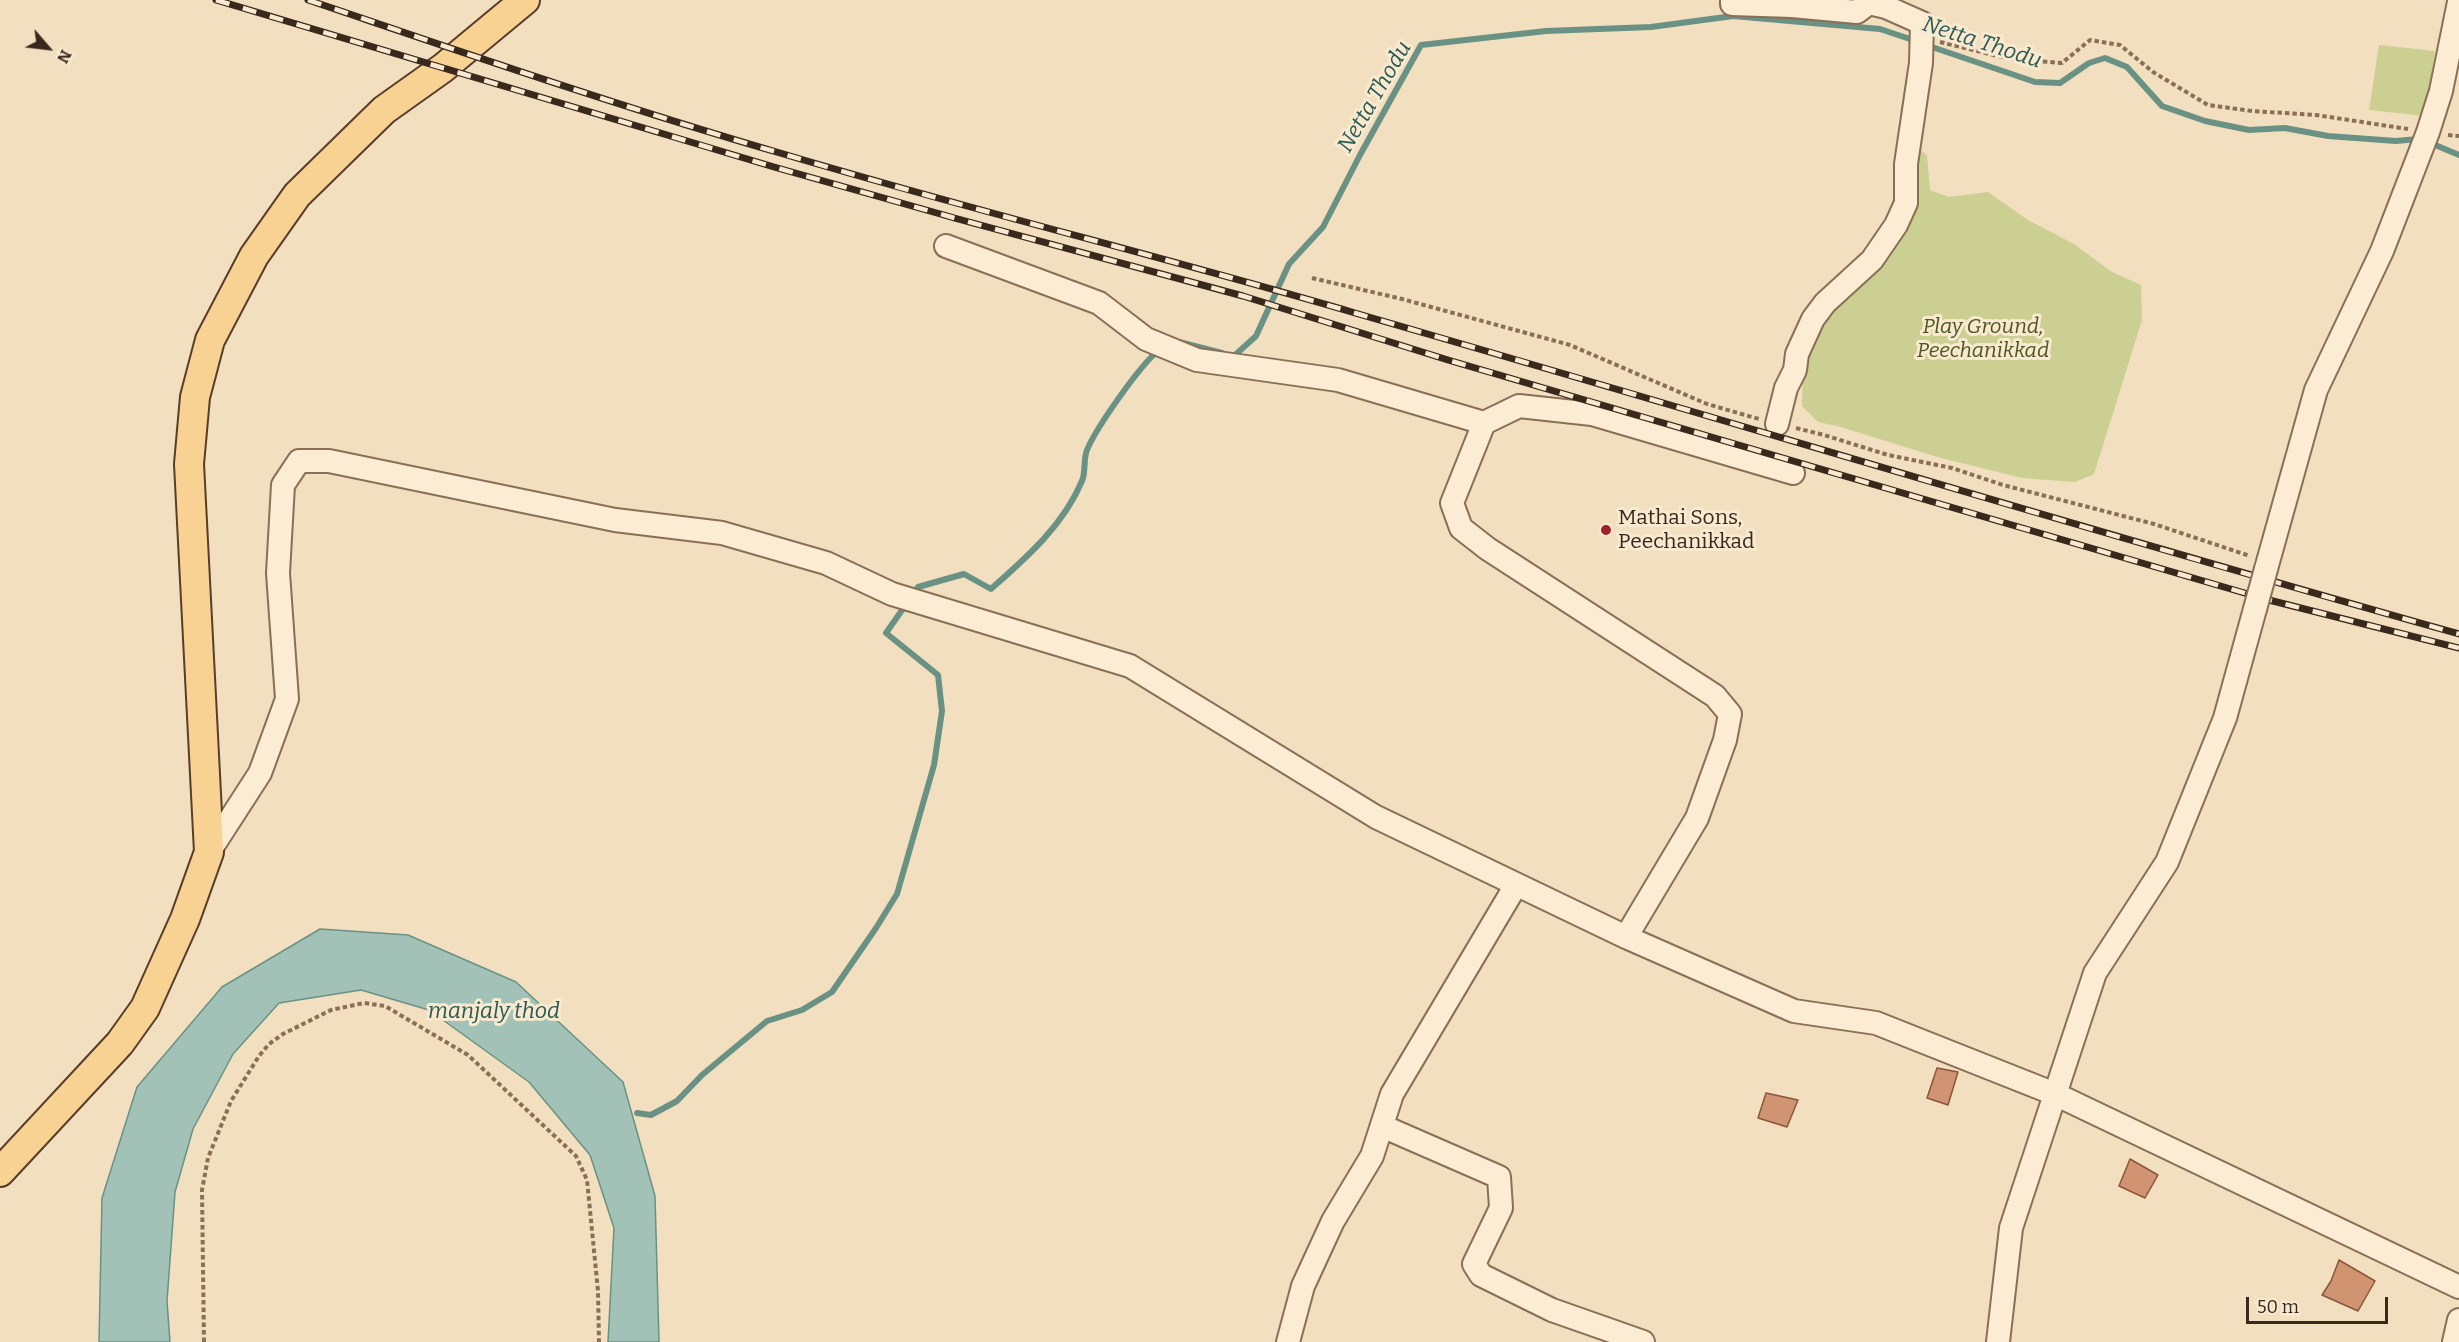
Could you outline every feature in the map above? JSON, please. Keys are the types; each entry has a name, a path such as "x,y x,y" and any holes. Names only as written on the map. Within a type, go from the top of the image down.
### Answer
{"main road":[{"path":"0,1172 120,1042 145,1008 185,919 209,852 189,464 195,397 210,340 254,256 297,195 384,110 443,68 525,0"}],"street":[{"path":"1732,0 1732,4 1792,6 1857,12 1869,3 1922,23 1906,165 1906,202 1896,225 1872,260 1825,303 1813,319 1797,354 1795,370 1786,388 1777,424"},
{"path":"1998,1342 2011,1228 2095,973 2167,862 2225,718 2316,390 2382,251 2425,141 2442,91 2459,2"},
{"path":"946,246 1099,303 1146,339 1197,360 1338,380 1484,423"},
{"path":"1626,937 1697,818 1725,740 1730,714 1715,696 1488,549 1461,528 1452,503 1484,423 1519,406 1592,414 1793,473"},
{"path":"209,852 260,773 287,699 278,573 282,484 299,461 329,461 615,520 722,533 826,563 897,595 1130,666 1376,817 1626,937 1794,1011 1876,1023 2055,1094 2459,1287"},
{"path":"1288,1342 1303,1286 1333,1221 1372,1156 1392,1094 1516,885"},
{"path":"1382,1126 1499,1177 1501,1208 1474,1264 1481,1275 1552,1310 1643,1342"},
{"path":"2454,1342 2459,1320"}],"path":[{"path":"1922,38 2010,60 2062,63 2090,40 2121,45 2153,72 2208,105 2252,111 2316,115 2425,141"},
{"path":"204,1342 202,1190 208,1158 231,1101 269,1044 283,1034 331,1010 364,1003 385,1006 468,1055 576,1156 587,1180 598,1290 600,1342"}],"green space":[{"path":"2379,45 2435,51 2425,116 2369,110"},
{"name":"Play Ground, Peechanikkad","path":"1915,146 1927,155 1930,190 1949,197 1988,192 2028,220 2074,244 2112,272 2141,285 2142,320 2094,474 2075,482 2022,478 1941,458 1818,422 1802,406 1803,351 1821,319 1876,268"}],"water":[{"name":"manjaly thod","path":"320,929 408,935 516,982 623,1082 655,1196 659,1342 608,1342 614,1228 590,1155 529,1082 429,1010 361,990 279,1003 233,1054 193,1129 175,1192 167,1301 170,1342 99,1342 102,1198 137,1087 222,987"}],"building":[{"path":"1937,1068 1958,1072 1948,1105 1927,1098"},
{"path":"1766,1093 1798,1100 1787,1127 1758,1118"},
{"path":"2130,1159 2158,1175 2145,1198 2119,1186"},
{"path":"2339,1260 2375,1281 2358,1311 2322,1295 2331,1281"}],"waterway":[{"name":"Netta Thodu","path":"1231,356 1234,356 1256,336 1289,264 1323,227 1421,45 1546,31 1651,27 1733,16 1880,29 1916,41"},
{"name":"Netta Thodu","path":"1926,45 2035,82 2060,83 2089,63 2105,58 2127,67 2162,106 2205,121 2249,130 2285,128 2328,136 2396,141 2418,139"},
{"name":"Netta Thodu","path":"2428,142 2459,155"},
{"name":"Netta Thodu","path":"1179,342 1222,353"},
{"name":"Netta Thodu","path":"912,595 918,587 964,574 991,589 1030,553 1054,527 1074,497 1083,477 1087,450 1099,427 1130,382 1159,350"},
{"path":"637,1113 651,1115 677,1101 702,1075 767,1021 802,1010 832,992 897,894 934,765 942,711 938,675 886,633 907,603"}],"railway":[{"path":"216,0 774,167 1243,296 1448,360 2265,599 2459,648"},
{"path":"308,0 484,60 780,153 1283,292 2459,634"}],"place":[{"name":"Mathai Sons, Peechanikkad","path":"1606,530"}]}
